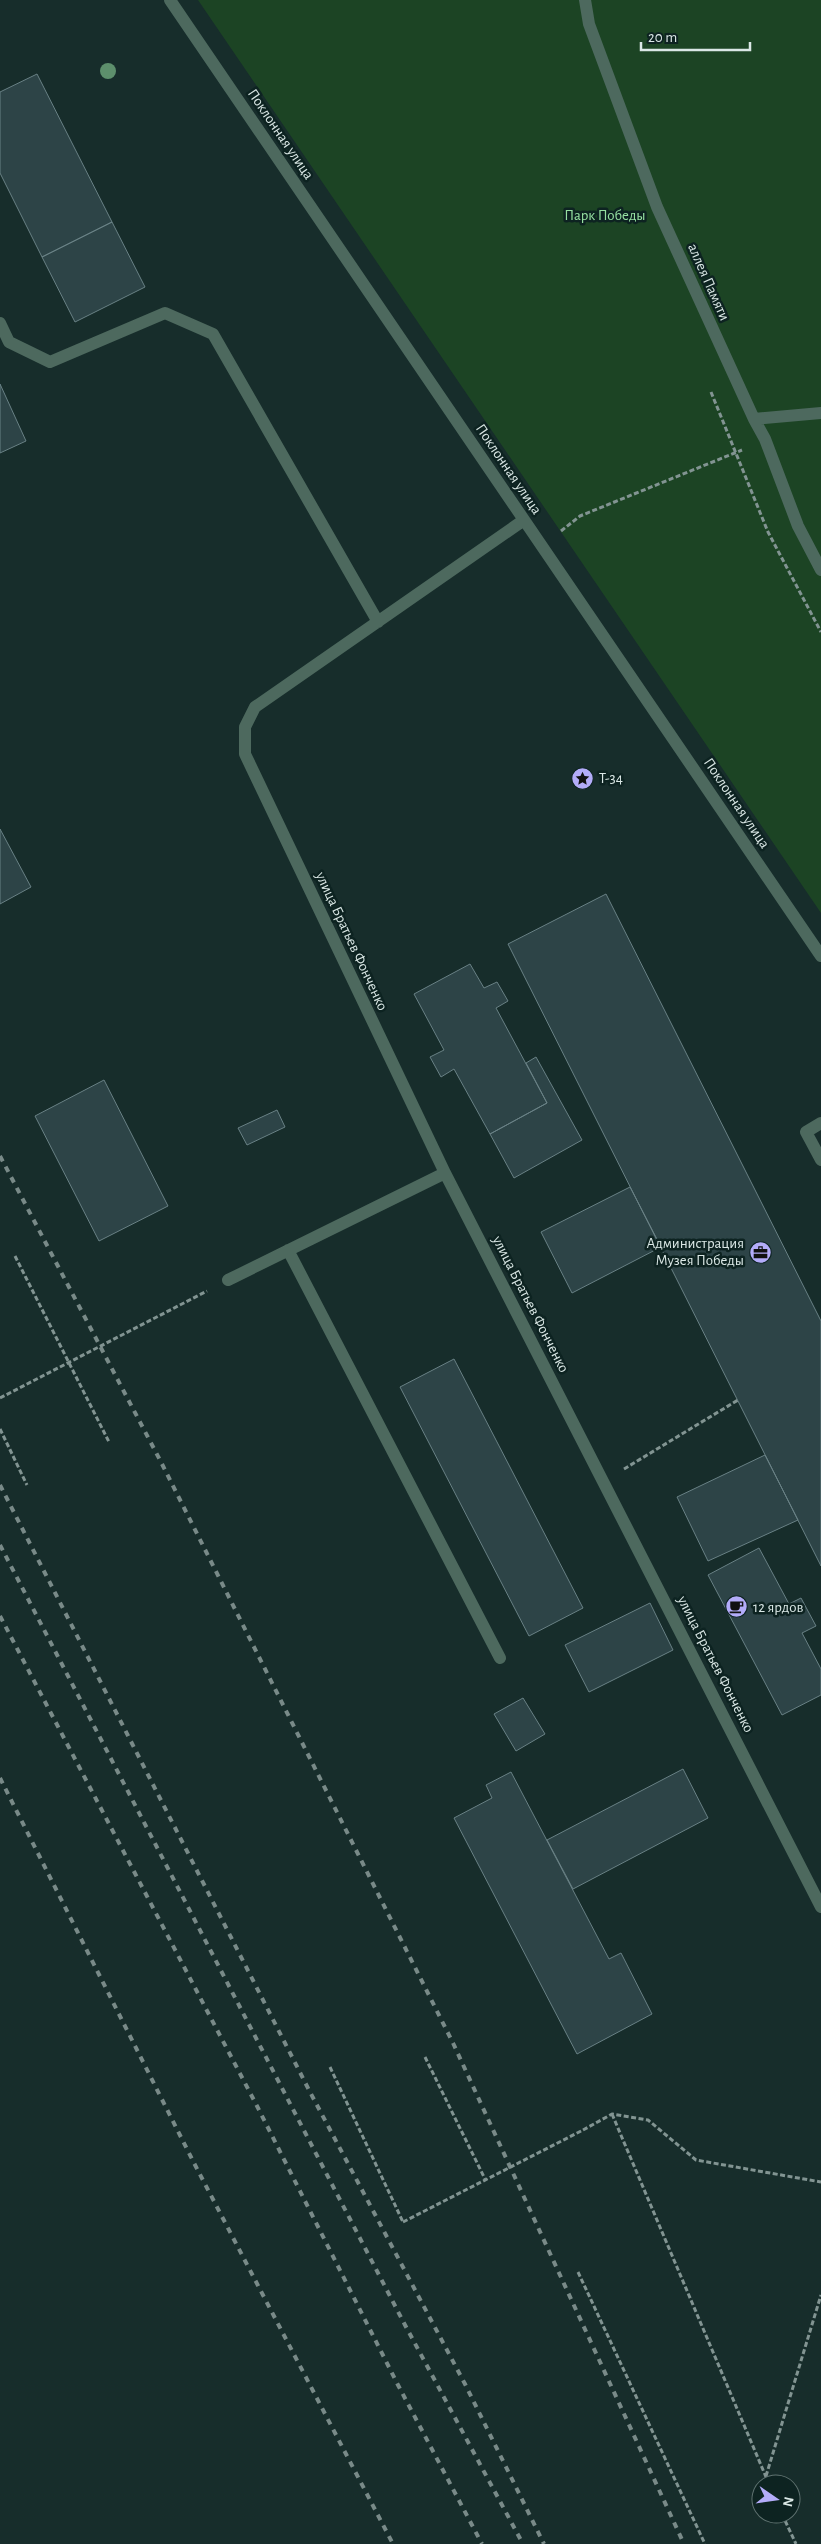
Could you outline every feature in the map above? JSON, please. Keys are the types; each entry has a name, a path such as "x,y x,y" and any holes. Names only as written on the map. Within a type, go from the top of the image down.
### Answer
{"street":[{"name":"Поклонная улица","path":"170,0 821,956"},
{"name":"аллея Памяти","path":"585,0 589,24 657,207 754,419 765,439 798,526 821,570"},
{"path":"0,323 9,342 50,362 165,313 213,334 378,622 524,520"},
{"path":"754,419 821,413"},
{"name":"улица Братьев Фонченко","path":"378,622 255,707 246,727 245,754 445,1173 821,1907"},
{"path":"821,1123 806,1132 821,1160"},
{"path":"228,1280 445,1173"},
{"path":"288,1250 500,1658"}],"path":[{"path":"542,546 580,516 765,439"},
{"path":"15,1256 109,1442"},
{"path":"0,1398 207,1291"},
{"path":"604,1481 738,1400"},
{"path":"0,1429 28,1485"},
{"path":"425,2057 485,2179"},
{"path":"330,2067 404,2222 612,2114 648,2120 696,2160 821,2182"},
{"path":"612,2114 764,2474"},
{"path":"578,2272 705,2544"},
{"path":"766,2474 821,2295"},
{"path":"786,2524 795,2544"}],"green space":[{"name":"Парк Победы","path":"198,0 821,0 821,913"}],"building":[{"path":"37,74 112,222 42,257 0,173 0,92"},
{"path":"112,222 145,287 75,322 42,257"},
{"path":"0,384 26,441 0,453"},
{"path":"0,829 31,887 0,904"},
{"path":"606,894 821,1321 821,1566 508,944"},
{"path":"470,964 484,988 497,982 508,1001 496,1008 547,1103 490,1134 454,1069 441,1077 430,1057 444,1050 414,994"},
{"path":"536,1057 582,1140 514,1178 490,1134 547,1103 526,1063"},
{"path":"104,1080 168,1206 99,1241 35,1116"},
{"path":"277,1110 285,1127 247,1145 238,1128"},
{"path":"630,1187 661,1247 572,1293 541,1232"},
{"path":"454,1359 583,1608 529,1636 400,1387"},
{"path":"765,1455 798,1520 708,1561 677,1497"},
{"path":"759,1548 789,1604 801,1598 816,1626 802,1633 821,1669 821,1695 782,1715 708,1575"},
{"path":"650,1603 673,1650 589,1692 565,1645"},
{"path":"523,1698 545,1734 516,1751 494,1714"},
{"path":"683,1769 708,1818 573,1889 547,1840"},
{"path":"511,1772 609,1959 621,1953 652,2014 577,2054 454,1818 492,1798 486,1785"}],"railway":[{"path":"0,1156 161,1462 453,2043 684,2544"},
{"path":"0,1485 310,2092 465,2384 544,2544"},
{"path":"0,1545 405,2325 523,2544"},
{"path":"0,1616 257,2106 398,2385 482,2544"},
{"path":"0,1778 194,2163 393,2544"}],"place":[{"name":"Т-34","path":"583,778"},
{"name":"Администрация Музея Победы","path":"760,1252"},
{"name":"12 ярдов","path":"737,1607"}]}
